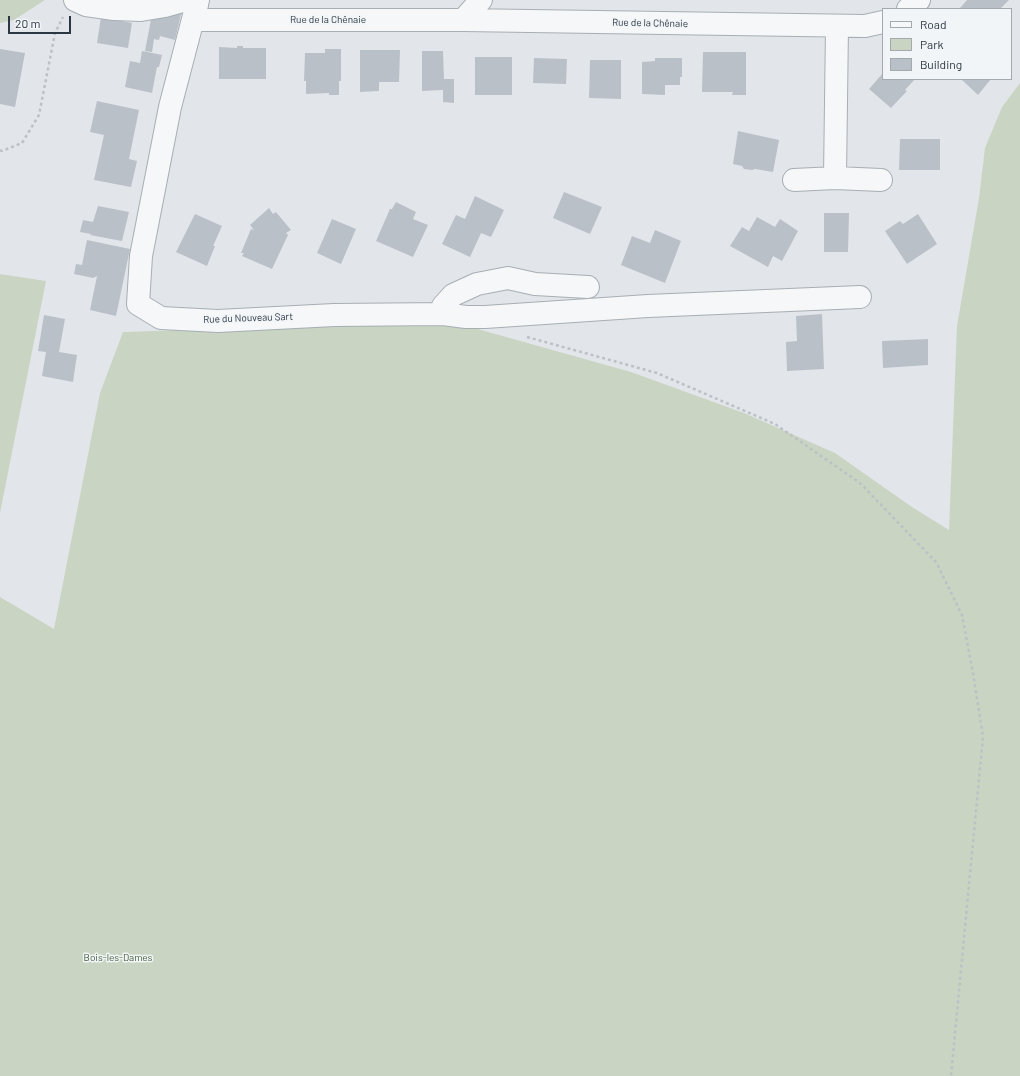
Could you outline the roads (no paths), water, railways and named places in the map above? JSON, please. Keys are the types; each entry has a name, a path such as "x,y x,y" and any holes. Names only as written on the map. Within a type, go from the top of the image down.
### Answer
{"street":[{"path":"463,20 481,0"},
{"path":"909,8 919,0"},
{"name":"Rue de la Chênaie","path":"70,7 86,5 114,9 141,10 183,1 196,8 463,20 837,26 865,26 882,22"},
{"name":"Rue du Nouveau Sart","path":"196,8 170,107 148,217 141,256 138,304 161,318 218,321 334,315 443,314"},
{"path":"835,178 837,26"},
{"path":"794,180 835,178 881,180"},
{"path":"588,287 535,284 508,278 477,284 453,295 443,306 443,314 466,317 485,317 648,306 860,297"}],"park label":[{"name":"Bois-les-Dames","path":"118,958"}]}
